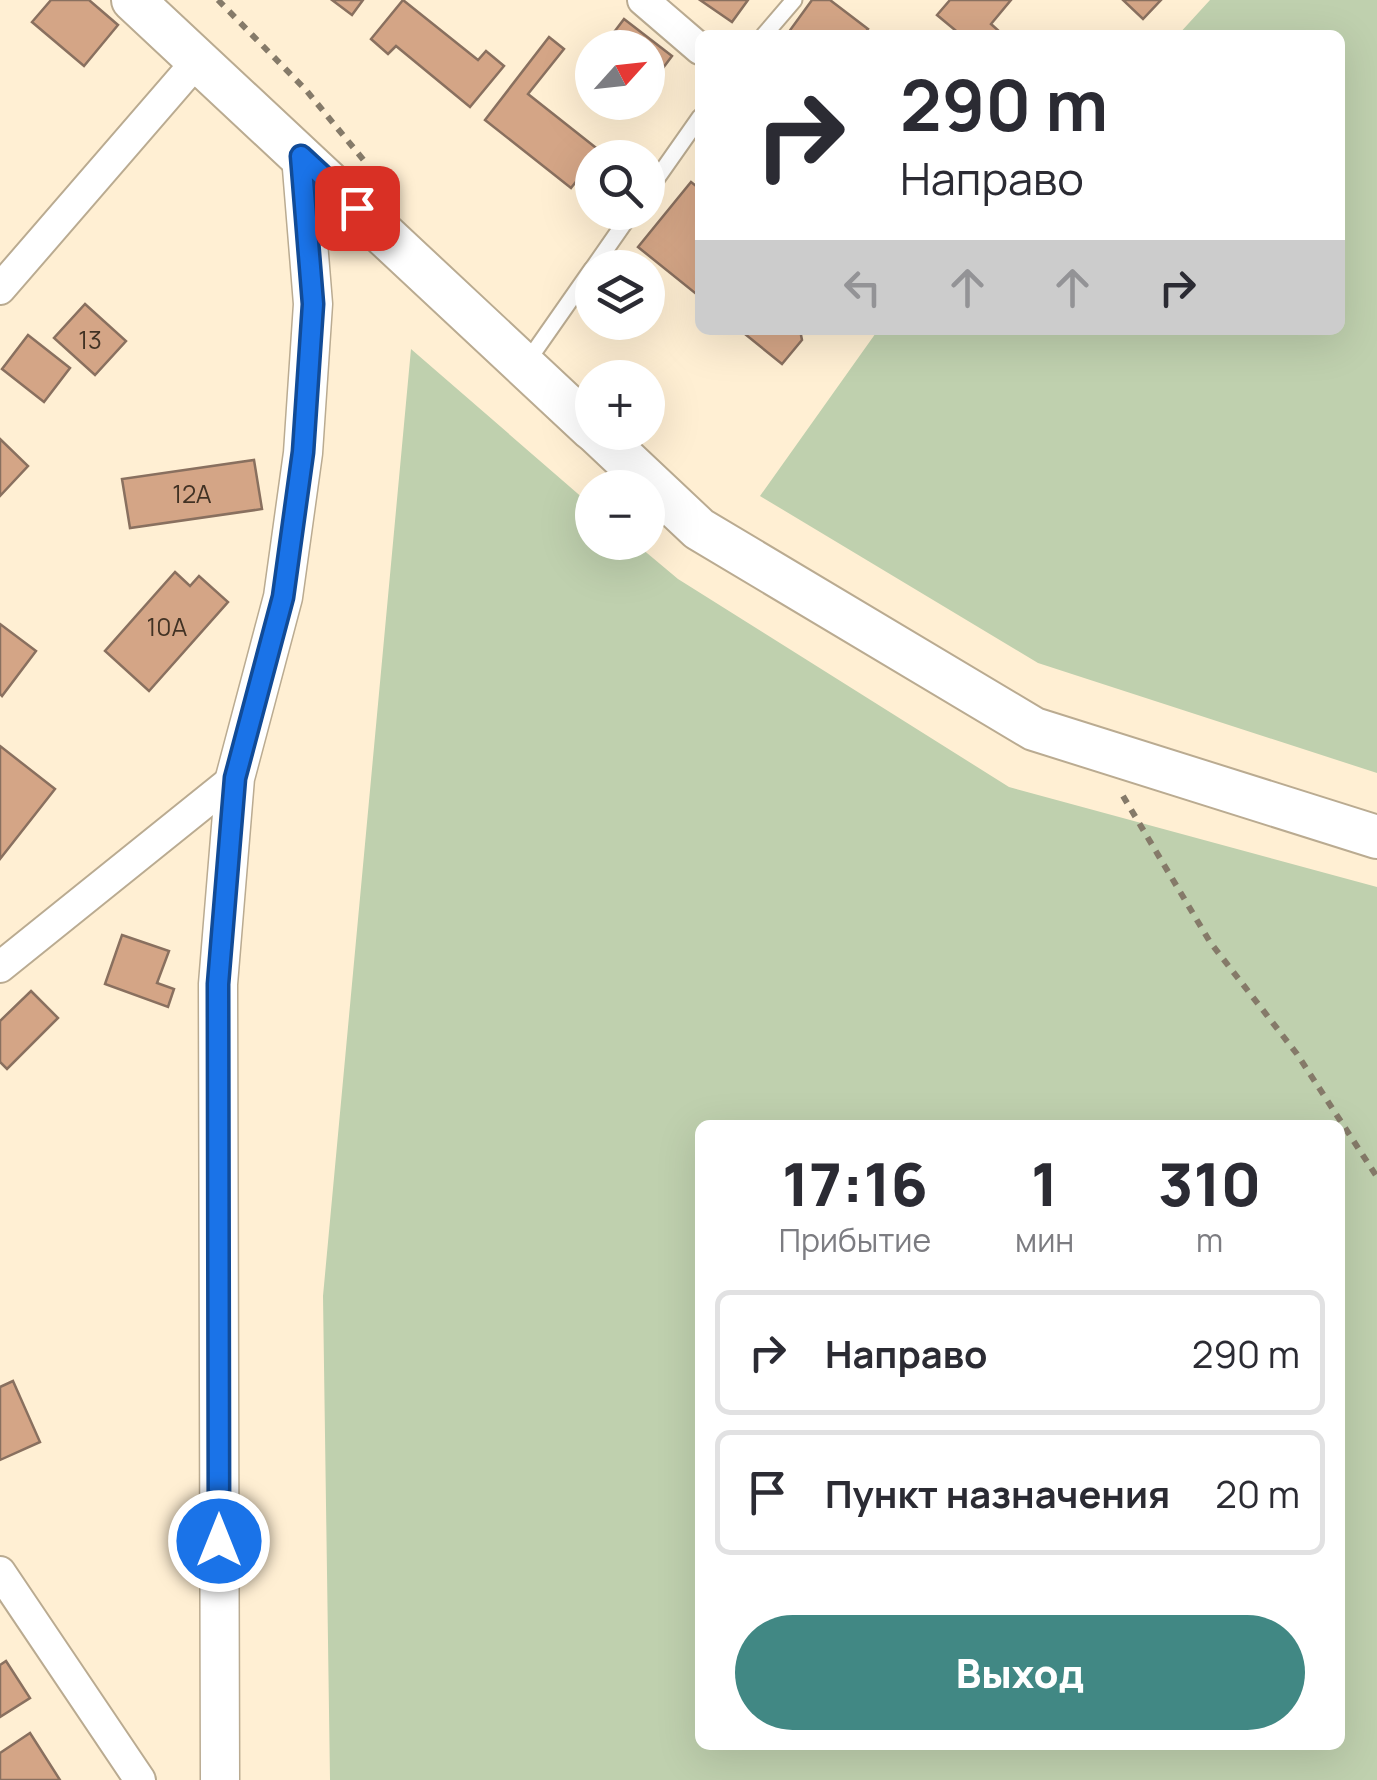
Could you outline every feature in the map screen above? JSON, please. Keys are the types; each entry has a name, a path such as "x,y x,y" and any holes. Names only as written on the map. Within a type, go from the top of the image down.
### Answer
{"main road":[{"path":"133,0 575,413"},
{"path":"615,450 699,528 1034,729 1377,837"}],"street":[{"path":"643,0 695,45"},
{"path":"0,289 198,60"},
{"path":"220,1780 218,984 235,778 283,597 303,452 313,304 301,156"},
{"path":"0,967 235,778"},
{"path":"0,1572 140,1780"}],"lane":[{"path":"768,30 794,0"},
{"path":"665,166 695,123"},
{"path":"524,365 575,293"}],"path":[{"path":"218,0 306,90 375,174"},
{"path":"1094,748 1210,942 1297,1054 1340,1120"},
{"path":"1345,1128 1377,1177"}],"green space":[{"path":"1210,0 1377,0 1377,773 1038,663 760,496 874,335 1345,335 1345,30 1183,30"},
{"path":"411,349 575,491 575,560 655,560 678,579 1009,787 1377,887 1377,1780 330,1780 323,1296"}],"building":[{"path":"51,0 89,0 118,25 84,66 32,22"},
{"path":"332,0 363,0 352,15"},
{"path":"403,0 478,60 486,51 504,66 470,107 396,46 388,54 371,39"},
{"path":"700,0 748,0 732,22"},
{"path":"812,0 830,0 868,29 867,30 790,30"},
{"path":"950,0 1011,0 991,24 998,30 955,30 937,15"},
{"path":"1123,0 1161,0 1143,19"},
{"path":"624,19 638,30 616,30"},
{"path":"549,37 564,49 528,94 586,140 575,140 575,183 571,188 485,120"},
{"path":"691,182 695,185 695,293 665,269 665,250 638,247 652,230 665,230 665,214"},
{"path":"85,304 126,341 95,375 54,338"},
{"path":"28,335 70,368 44,402 2,369"},
{"path":"746,335 801,335 802,340 782,364"},
{"path":"0,439 28,466 0,496"},
{"path":"254,460 262,509 130,528 122,479"},
{"path":"175,572 190,586 199,576 228,602 149,691 105,651"},
{"path":"0,624 36,651 2,696 0,694"},
{"path":"0,746 55,789 0,859"},
{"path":"122,935 169,951 157,983 174,989 168,1007 105,984"},
{"path":"31,991 58,1018 7,1069 0,1062 0,1021"},
{"path":"13,1381 40,1442 0,1460 0,1387"},
{"path":"6,1661 30,1698 0,1717 0,1665"},
{"path":"30,1733 60,1780 0,1780 0,1753"}],"route":[{"path":"219,1541 218,984 235,778 283,597 303,452 313,304 301,156 357,208"}]}
